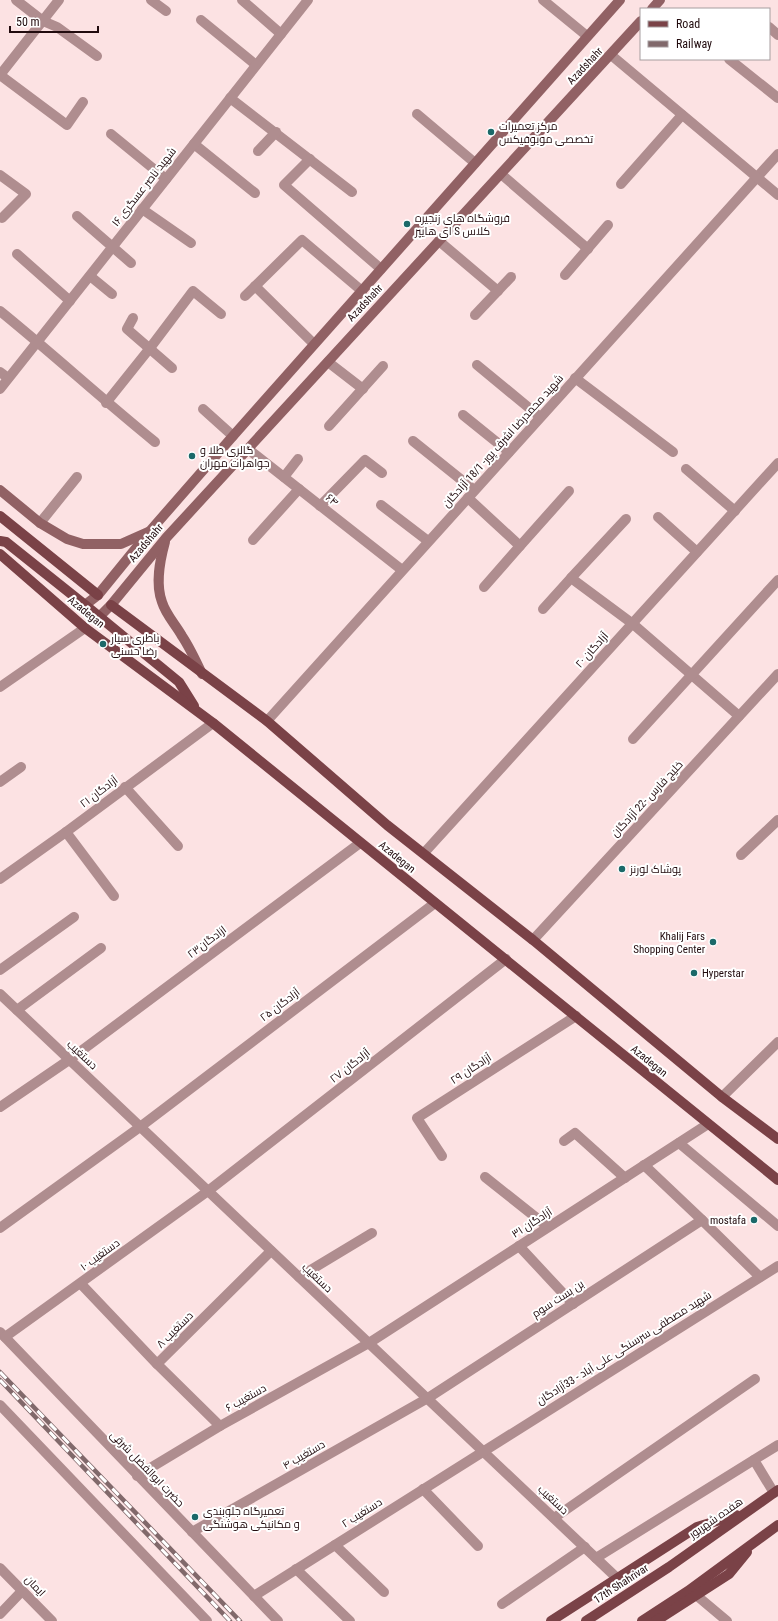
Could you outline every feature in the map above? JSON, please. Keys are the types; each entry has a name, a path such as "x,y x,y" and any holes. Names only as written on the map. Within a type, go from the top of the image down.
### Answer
{"main road":[{"name":"Azadshahr","path":"85,605 98,595 150,531 233,436 620,0"},
{"path":"653,8 660,0"},
{"name":"Azadshahr","path":"99,617 111,605 166,538 640,22"},
{"path":"0,490 40,523 67,539 84,544 121,544 150,531"},
{"name":"Azadegan","path":"0,516 111,605 267,721 387,825 533,940 722,1097 778,1139"},
{"path":"166,538 160,559 159,583 162,601 169,617 183,636 202,674"},
{"path":"0,541 6,542 179,682 199,713"},
{"name":"Azadegan","path":"0,554 85,628 213,723 778,1180"},
{"name":"هفده شهریور","path":"669,1567 776,1491"},
{"path":"551,1621 697,1527 746,1512"},
{"path":"656,1621 778,1525"},
{"name":"17th Shahrivar","path":"586,1621 669,1567"},
{"path":"642,1621 692,1593"}],"street":[{"path":"16,0 43,21 57,27 97,56"},
{"path":"59,0 0,75 68,125 83,102"},
{"path":"151,0 166,11"},
{"path":"242,0 281,34"},
{"name":"۱۶ شهید ناصر عسگری","path":"0,389 308,0"},
{"path":"543,0 587,36"},
{"path":"200,20 256,65"},
{"path":"770,28 778,35"},
{"path":"611,55 778,195"},
{"path":"730,60 778,98"},
{"path":"230,98 352,192"},
{"path":"417,114 475,163"},
{"path":"621,184 682,115"},
{"path":"258,151 276,132"},
{"path":"111,134 166,179"},
{"path":"194,144 255,193"},
{"name":"شهید محمدرضا اشرف پور- 18/1 آزادگان","path":"267,721 778,154"},
{"path":"310,159 284,185 381,269"},
{"path":"501,174 588,249"},
{"path":"0,175 26,194 2,218"},
{"path":"142,209 190,243"},
{"path":"77,216 131,263"},
{"path":"565,275 608,226"},
{"path":"244,296 302,240 362,291"},
{"path":"439,241 498,291"},
{"path":"17,254 70,301"},
{"path":"90,276 112,294"},
{"path":"475,315 511,277"},
{"path":"255,286 314,344"},
{"path":"106,403 193,291 221,314"},
{"path":"0,311 38,341 106,403 155,442"},
{"path":"133,318 127,329 172,368"},
{"path":"328,362 363,389"},
{"path":"477,365 540,417"},
{"path":"329,426 384,366"},
{"path":"0,372 8,378"},
{"path":"576,378 673,452"},
{"path":"204,409 233,436"},
{"path":"463,415 509,452"},
{"path":"413,441 471,494 520,546"},
{"name":"۶۴","path":"248,449 402,570"},
{"path":"284,477 298,460"},
{"path":"320,506 365,460 382,473"},
{"name":"۲۰ آزادگان","path":"424,853 778,463"},
{"path":"686,469 735,511"},
{"path":"40,523 77,477"},
{"path":"254,542 299,489"},
{"path":"484,587 569,491"},
{"path":"381,505 428,541"},
{"path":"658,517 697,552"},
{"path":"543,609 626,519"},
{"path":"571,578 633,624 739,716"},
{"path":"634,739 691,675 776,585"},
{"path":"0,687 85,628"},
{"name":"خلیج فارس -22 آزادگان","path":"533,940 778,674"},
{"name":"۲۱ آزادگان","path":"0,879 213,723"},
{"path":"0,782 21,767"},
{"path":"125,787 178,846"},
{"path":"741,855 778,820"},
{"path":"66,832 114,896"},
{"name":"۲۳ازادگان","path":"0,1107 70,1060 360,843"},
{"name":"۲۵ آزادگان","path":"0,1228 140,1127 435,903"},
{"path":"0,970 74,917"},
{"path":"17,1010 101,948"},
{"name":"۲۷ آزادگان","path":"208,1191 506,959"},
{"name":"دستغیب","path":"1,996 618,1579"},
{"name":"۲۹ آزادگان","path":"442,1156 417,1118 576,1016"},
{"path":"722,1097 778,1042"},
{"name":"۳۱ آزادگان","path":"369,1343 708,1124"},
{"path":"564,1140 575,1132 625,1178"},
{"path":"679,1143 778,1226"},
{"path":"644,1165 760,1277"},
{"path":"485,1177 548,1227"},
{"name":"دستغیب ۱۰","path":"3,1335 82,1284 208,1191"},
{"name":"بن بست سوم","path":"428,1398 702,1220"},
{"path":"299,1277 372,1232"},
{"path":"519,1246 572,1304"},
{"name":"دستغیب ۸","path":"82,1284 157,1364 271,1250"},
{"name":"شهید مصطفی سرسنگی علی آباد - 33آزادگان","path":"483,1451 778,1266"},
{"name":"حضرت ابوالفضل شرقی","path":"3,1335 278,1621"},
{"name":"دستغیب ۶","path":"137,1476 220,1426 369,1343"},
{"path":"157,1364 220,1426"},
{"path":"554,1518 755,1379"},
{"name":"دستغیب ۴","path":"192,1532 428,1398"},
{"path":"0,1405 207,1621"},
{"path":"596,1558 778,1445"},
{"name":"دستغیب ۲","path":"254,1596 483,1451"},
{"path":"754,1460 776,1491"},
{"path":"423,1489 478,1546"},
{"path":"335,1545 384,1592"},
{"path":"502,1604 585,1547"},
{"name":"ایمان","path":"0,1568 52,1621"},
{"path":"296,1569 350,1621"},
{"path":"0,1614 22,1591"},
{"path":"692,1593 727,1621"}],"railway":[{"path":"0,1372 240,1621"},
{"path":"0,1380 230,1621"}],"place":[{"name":"مرکز تعمیرات تخصصی موبوفیکس","path":"491,132"},
{"name":"فروشگاه های زنجیره ای هایپر S کلاس","path":"407,224"},
{"name":"گالری طلا و جواهرات مهران","path":"192,456"},
{"name":"باطری سیار رضا حسنی","path":"103,644"},
{"name":"پوشاک لورنز","path":"622,869"},
{"name":"Khalij Fars Shopping Center","path":"713,942"},
{"name":"Hyperstar","path":"694,973"},
{"name":"mostafa","path":"754,1220"},
{"name":"تعمیرگاه جلوبندی و مکانیکی هوشنگی","path":"195,1517"}]}
